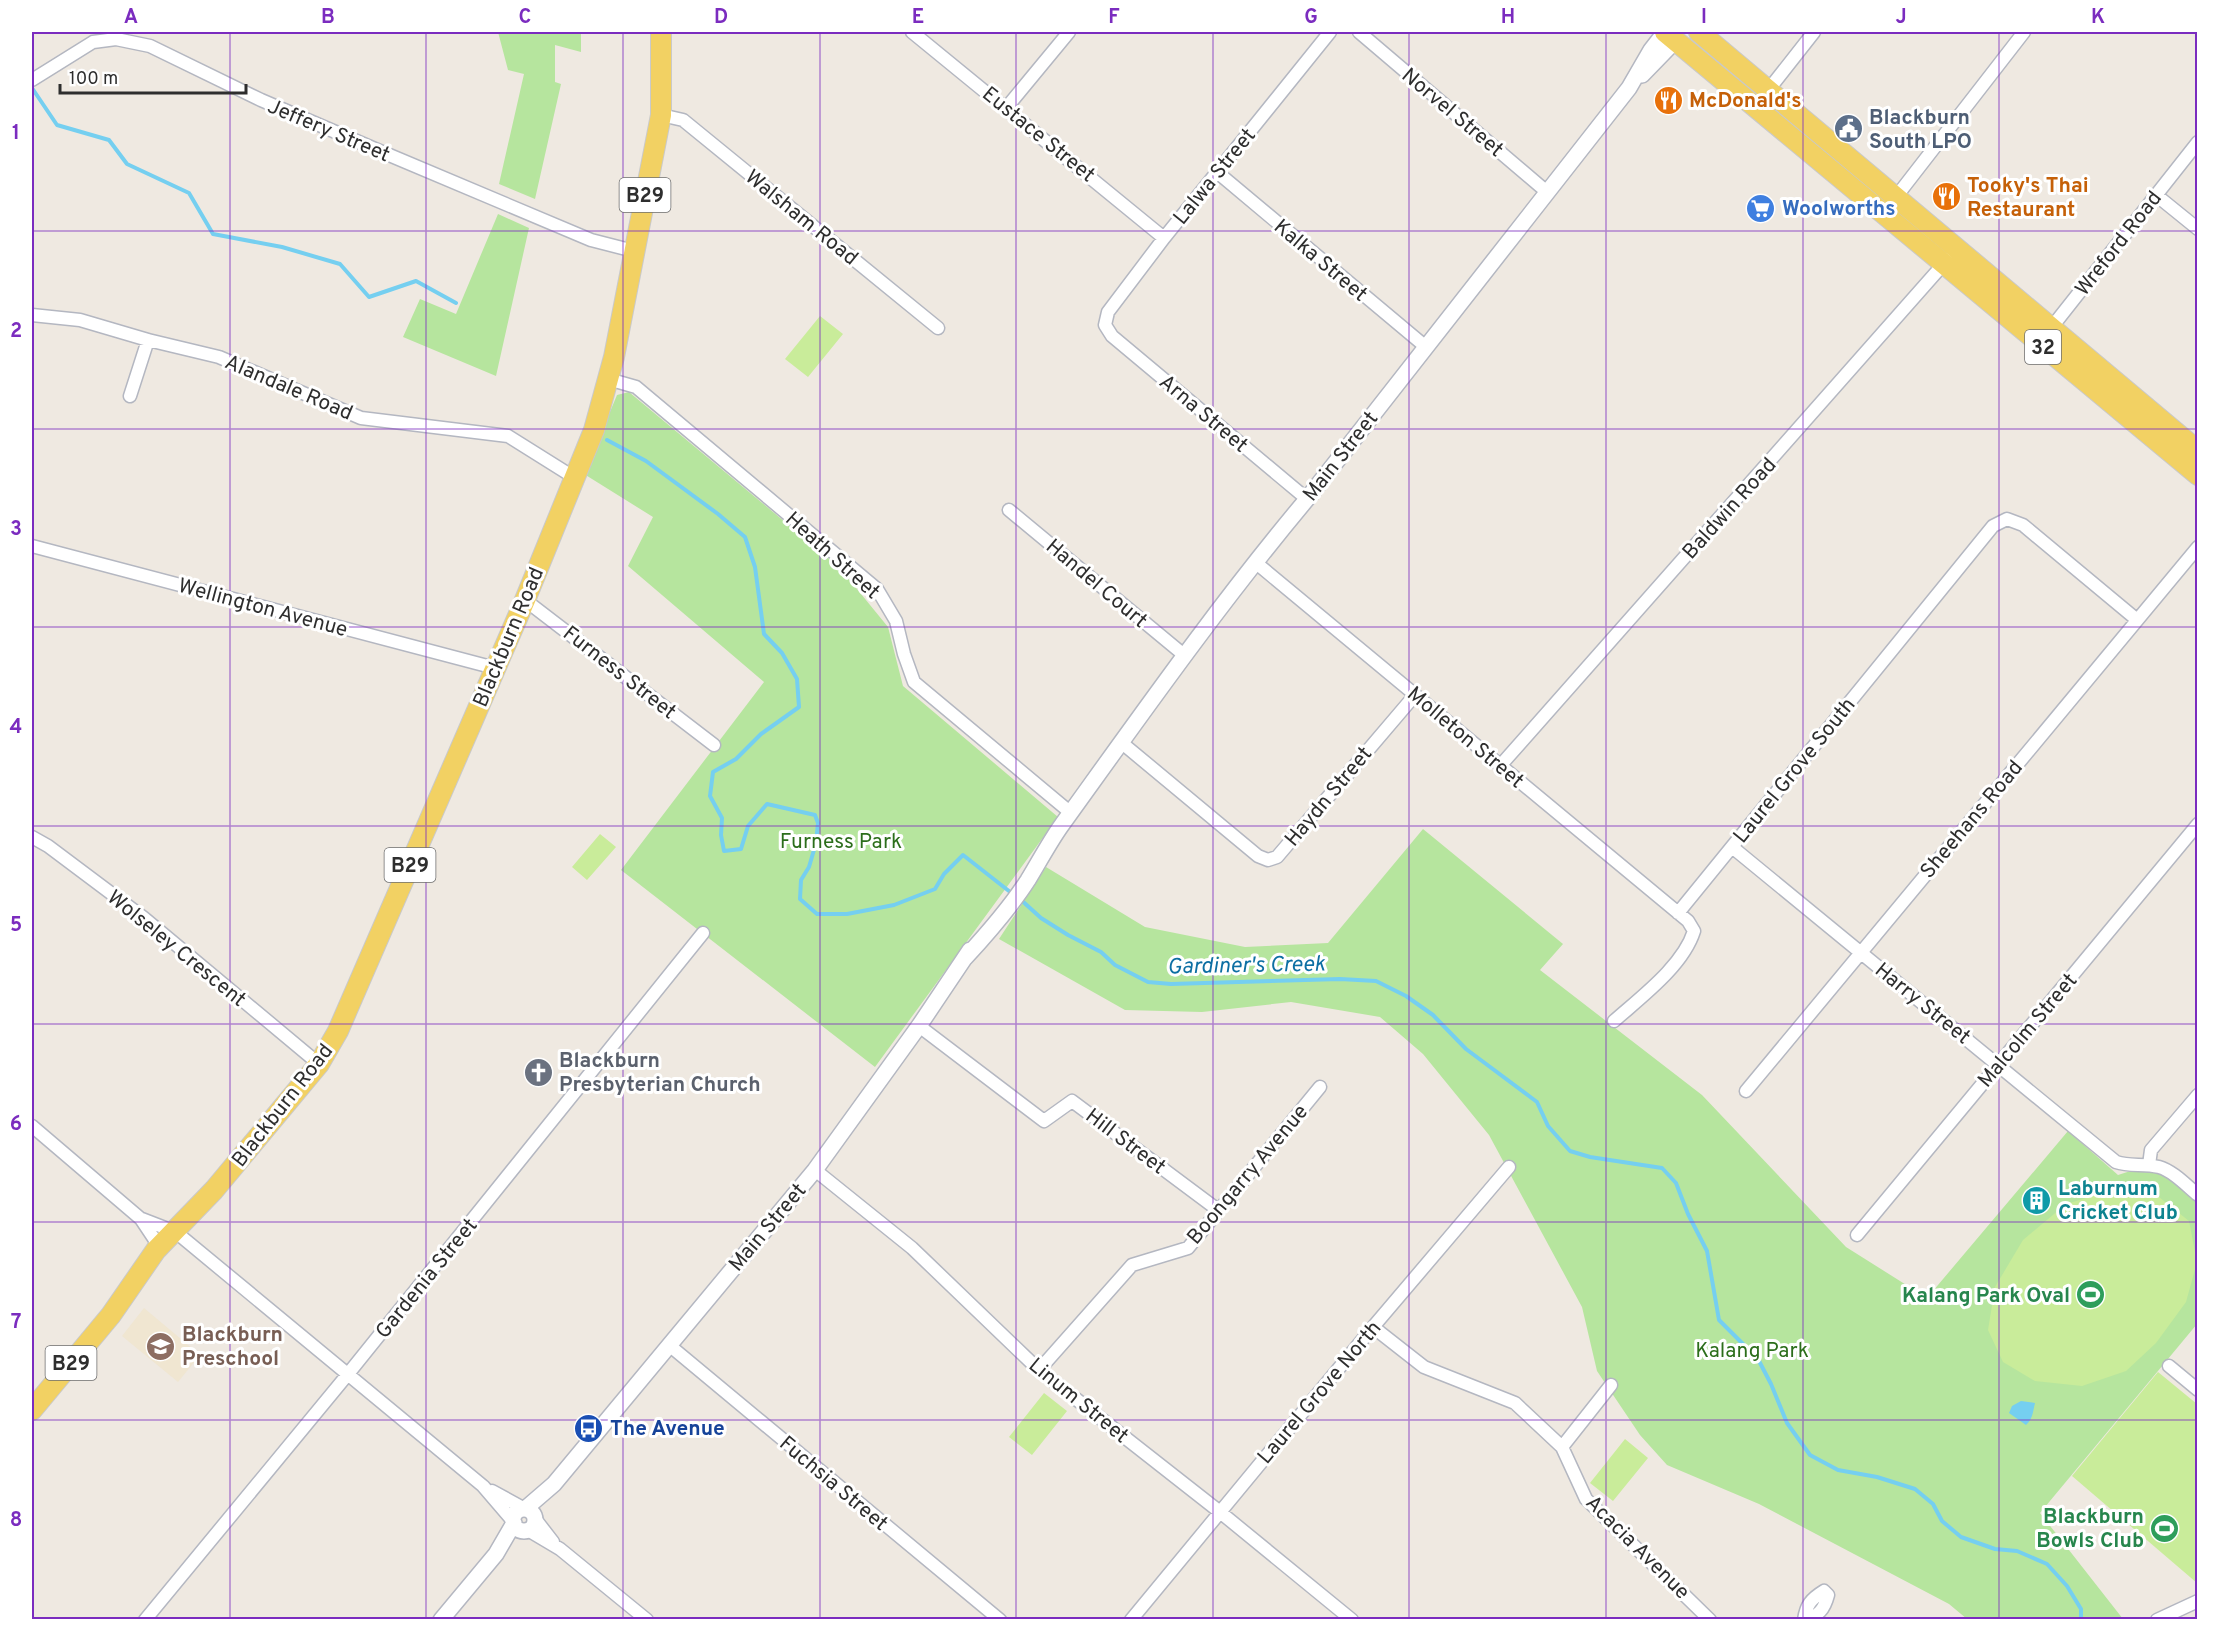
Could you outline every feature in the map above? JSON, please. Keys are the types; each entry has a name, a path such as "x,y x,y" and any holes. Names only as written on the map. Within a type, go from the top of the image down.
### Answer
{"main road":[{"name":"Blackburn Road","path":"32,1410 111,1315 172,1236 214,1190 320,1064 339,1031 525,600 594,429 609,379 661,115 661,32"},
{"name":"32","path":"1699,32 2198,451"},
{"name":"32","path":"1670,33 1943,265 2198,475"},
{"name":"Blackburn Road","path":"111,1315 146,1282 172,1236"}],"street":[{"name":"Eustace Street","path":"912,32 1007,107 1164,238"},
{"path":"1007,107 1070,32"},
{"name":"Lalwa Street","path":"1105,325 1108,312 1164,238 1330,32"},
{"name":"Norvel Street","path":"1359,32 1547,192"},
{"path":"1755,107 1814,32"},
{"path":"1896,197 2024,32"},
{"name":"Main Street","path":"441,1620 814,1170 1184,655 1629,88 1651,50 1670,33"},
{"name":"Jeffery Street","path":"37,77 93,42 116,39 150,46 261,100 385,154 591,240 634,251"},
{"name":"Walsham Road","path":"661,115 683,120 938,328"},
{"name":"Wreford Road","path":"2038,344 2198,142"},
{"name":"Kalka Street","path":"1217,172 1426,347"},
{"path":"2156,195 2198,229"},
{"name":"Baldwin Road","path":"1500,766 1957,249"},
{"name":"Alandale Road","path":"32,315 80,320 148,340 219,357 361,418 508,436 575,478"},
{"name":"Arna Street","path":"1105,325 1112,336 1307,499"},
{"path":"130,396 148,340"},
{"name":"Heath Street","path":"609,379 636,387 877,589 896,621 904,654 915,682 1071,813"},
{"name":"Handel Court","path":"1009,510 1184,655"},
{"name":"Laurel Grove South","path":"1678,913 1993,526 2007,519 2023,525 2136,619"},
{"name":"Wellington Avenue","path":"32,546 495,668"},
{"name":"Sheehans Road","path":"1746,1091 2198,547"},
{"name":"Molleton Street","path":"1255,562 1678,913"},
{"name":"Furness Street","path":"525,600 714,745"},
{"name":"Haydn Street","path":"1122,742 1258,856 1268,860 1277,857 1415,695"},
{"name":"Malcolm Street","path":"1857,1236 2198,824"},
{"name":"Wolseley Crescent","path":"32,837 48,846 144,918 320,1064"},
{"name":"Harry Street","path":"1732,847 2116,1162 2126,1166 2149,1165"},
{"path":"1614,1021 1662,977 1690,944 1694,931 1689,921 1678,913"},
{"name":"Gardenia Street","path":"145,1620 348,1374 703,933"},
{"name":"Hill Street","path":"919,1026 1044,1121 1072,1101 1218,1210"},
{"name":"Boongarry Avenue","path":"1039,1371 1132,1265 1188,1248 1320,1087"},
{"path":"2198,1095 2151,1150 2149,1165 2168,1171 2198,1195"},
{"path":"32,1126 141,1219 172,1236 348,1374 647,1620"},
{"name":"Laurel Grove North","path":"1131,1620 1373,1327 1509,1167"},
{"name":"Linum Street","path":"814,1170 912,1248 1039,1371 1220,1512 1352,1620"},
{"path":"141,1219 155,1240 172,1236"},
{"name":"Acacia Avenue","path":"1373,1327 1424,1367 1515,1403 1562,1447 1586,1499 1710,1620"},
{"name":"Fuchsia Street","path":"669,1346 1000,1620"},
{"path":"2169,1366 2198,1390"},
{"path":"1562,1447 1611,1385"},
{"path":"2157,1620 2198,1601"}],"shaded area":[{"name":"Blackburn Preschool","path":"144,1308 200,1355 178,1382 122,1336"}],"green space":[{"path":"498,32 581,32 581,52 555,45 555,82 561,84 535,199 499,184 524,74 508,70"},
{"path":"498,214 529,228 496,376 403,337 420,299 456,314"},
{"path":"820,316 843,334 808,377 785,359"},
{"name":"Furness Park","path":"629,392 839,567 888,627 903,686 1058,817 875,1067 621,870 764,682 628,566 653,517 584,474 617,395"},
{"name":"Kalang Park","path":"1423,829 1563,944 1540,970 1702,1095 1846,1247 1927,1298 2068,1131 2118,1175 2149,1165 2158,1166 2197,1199 2197,1324 2040,1513 2123,1619 1967,1619 1949,1604 1759,1504 1667,1465 1640,1435 1597,1371 1582,1307 1489,1135 1423,1054 1380,1017 1291,1002 1202,1012 1125,1010 999,939 1046,867 1145,927 1245,947 1328,943"},
{"path":"600,834 616,847 587,880 572,867"},
{"name":"Kalang Park Oval","path":"2110,1191 2154,1193 2189,1221 2197,1262 2186,1302 2156,1343 2126,1371 2082,1386 2035,1381 2003,1362 1988,1330 1995,1287 2023,1240 2066,1204"},
{"name":"Blackburn Bowls Club","path":"2158,1372 2197,1404 2197,1583 2072,1476"},
{"path":"1044,1393 1067,1411 1032,1455 1009,1437"},
{"path":"1625,1439 1648,1458 1613,1501 1590,1483"}],"water":[{"path":"2021,1401 2035,1403 2031,1418 2026,1425 2009,1413 2012,1406"}],"waterway":[{"path":"32,88 57,125 109,140 127,164 189,193 213,234 282,247 340,264 369,297 416,281 456,303"},
{"name":"Gardiner's Creek","path":"607,440 646,461 718,514 745,537 755,567 764,634 782,653 797,679 799,707 761,734 736,759 713,772 710,796 722,818 721,835 724,851 741,849 748,826 767,804 815,815 818,823 816,843 809,867 801,880 800,899 817,914 847,914 894,905 935,889 944,874 963,855 1014,895"},
{"name":"Gardiner's Creek","path":"1020,899 1041,918 1101,952 1115,965 1148,982 1171,984 1340,979 1376,981 1406,996 1433,1015 1466,1049 1537,1102 1548,1126 1570,1151 1590,1157 1662,1168 1676,1183 1688,1214 1707,1251 1719,1320 1758,1359 1787,1423 1810,1455 1838,1470 1877,1477 1915,1489 1933,1504 1942,1521 1961,1537 1995,1549 2017,1551 2047,1564 2067,1586 2081,1609 2081,1620"}],"place":[{"name":"McDonald's","path":"1668,100"},
{"name":"Blackburn South LPO","path":"1848,129"},
{"name":"Tooky's Thai Restaurant","path":"1946,197"},
{"name":"Woolworths","path":"1761,208"},
{"name":"Blackburn Presbyterian Church","path":"538,1072"},
{"name":"Laburnum Cricket Club","path":"2037,1200"},
{"name":"Kalang Park Oval","path":"2091,1295"},
{"name":"Blackburn Preschool","path":"161,1346"},
{"name":"The Avenue","path":"589,1428"},
{"name":"Blackburn Bowls Club","path":"2165,1528"}]}
